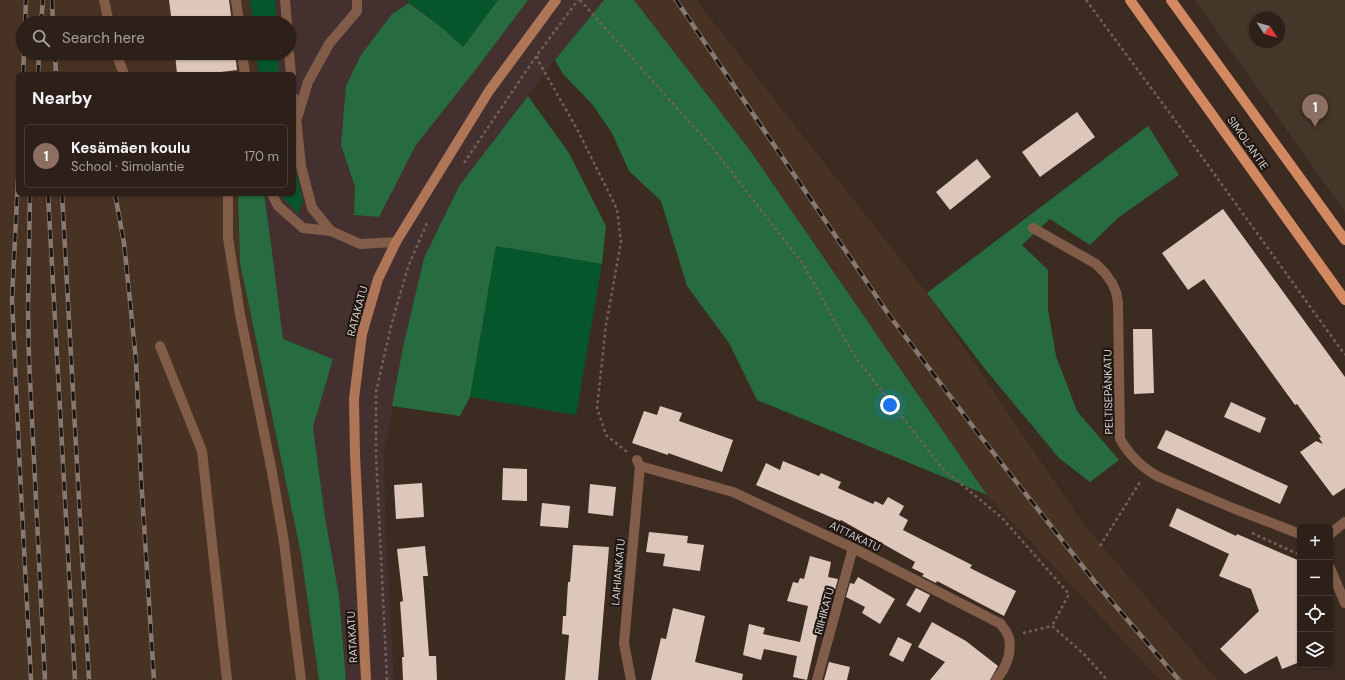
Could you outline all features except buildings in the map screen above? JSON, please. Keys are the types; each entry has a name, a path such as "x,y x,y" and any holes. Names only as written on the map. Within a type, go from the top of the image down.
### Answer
{"main road":[{"name":"RATAKATU","path":"366,680 354,399 362,334 378,279 396,242 489,91 556,0"},
{"name":"SIMOLANTIE","path":"1130,0 1345,300"},
{"name":"SIMOLANTIE","path":"1171,0 1345,240"}],"street":[{"path":"104,0 107,16"},
{"path":"236,0 238,16"},
{"path":"286,0 287,16"},
{"path":"331,231 312,208 302,166 296,119 308,82 329,44 357,11 357,0"},
{"path":"119,60 123,72"},
{"path":"243,60 245,72"},
{"path":"290,60 291,72"},
{"path":"228,196 228,238 240,314 272,472 284,542 301,680"},
{"path":"273,196 278,206 303,228 331,231 360,244 396,242"},
{"name":"PELTISEPÄNKATU","path":"1033,228 1096,264 1105,273 1114,288 1118,303 1120,439 1130,454 1148,471 1159,477 1297,533"},
{"path":"160,346 202,451 227,680"},
{"name":"AITTAKATU","path":"638,463 733,492 854,548 1001,624 1009,637"},
{"name":"LAIHIANKATU","path":"631,680 624,643 638,463"},
{"path":"1333,532 1345,522"},
{"name":"RIIHIKATU","path":"817,680 854,548"},
{"path":"1333,575 1345,603"},
{"path":"996,680 1005,669 1009,654 1009,637"}],"path":[{"path":"464,164 537,56 579,0 712,147 793,251 802,264 853,354 942,468 1002,518 1069,594 1052,626 1009,637"},
{"path":"1086,0 1197,150 1345,355"},
{"path":"537,56 577,129 617,209 621,242 606,325 597,408 606,435 638,463"},
{"path":"387,680 376,455 376,392 390,326 408,267 428,221"},
{"path":"1100,546 1140,481 1147,484"},
{"path":"1245,530 1297,554"},
{"path":"1052,626 1085,655 1107,680"}],"shaded area":[{"path":"0,0 250,0 252,16 16,16 16,60 257,60 259,72 16,72 16,196 238,196 240,263 301,554 319,680 0,680"},
{"path":"275,0 406,0 409,3 392,14 361,55 341,145 355,187 354,215 379,217 416,145 477,68 528,0 604,0 555,60 459,186 424,258 403,347 384,455 386,536 394,680 346,680 339,596 325,517 313,427 333,359 283,339 264,196 282,196 298,214 303,201 296,171 296,72 279,72 278,60 296,60 296,16 276,16"},
{"path":"634,0 696,0 927,293 1084,525 1217,680 1160,680 987,495 749,149"},
{"path":"1195,0 1345,0 1345,212"}],"green space":[{"path":"250,0 275,0 276,16 252,16"},
{"path":"406,0 498,0 463,47 441,27"},
{"path":"498,0 528,0 477,68 416,145 379,217 354,215 355,187 341,145 346,86 361,55 392,14 409,3 441,27 463,47"},
{"path":"604,0 634,0 749,149 987,495 757,400 729,343 687,286 661,201 629,171 612,133 592,104 563,74 555,60"},
{"path":"257,60 278,60 279,72 259,72"},
{"path":"528,96 569,153 606,226 602,264 496,246 470,397 460,416 392,406 403,347 424,258 459,186"},
{"path":"1148,126 1179,175 1119,217 1090,245 1050,219 1022,245 1048,270 1048,309 1056,356 1077,411 1119,460 1090,482 1059,458 985,369 927,293"},
{"path":"296,171 303,201 298,214 282,196 296,196"},
{"path":"238,196 264,196 283,339 333,359 313,427 325,517 339,596 346,680 319,680 301,554 240,263"},
{"path":"496,246 602,264 576,415 470,397"}],"railway":[{"path":"25,16 26,0"},
{"path":"42,16 43,0"},
{"path":"52,0 53,16"},
{"path":"676,0 889,315 977,432 1095,582 1179,680"},
{"path":"23,72 24,60"},
{"path":"38,72 39,60"},
{"path":"55,60 56,72"},
{"path":"17,196 12,299 31,680"},
{"path":"30,196 28,309 29,360 45,680"},
{"path":"48,196 75,680"},
{"path":"62,196 89,680"},
{"path":"115,196 124,243 136,360 141,477 154,680"}],"place":[{"name":"Kesämäen koulu","path":"1315,127"}]}
